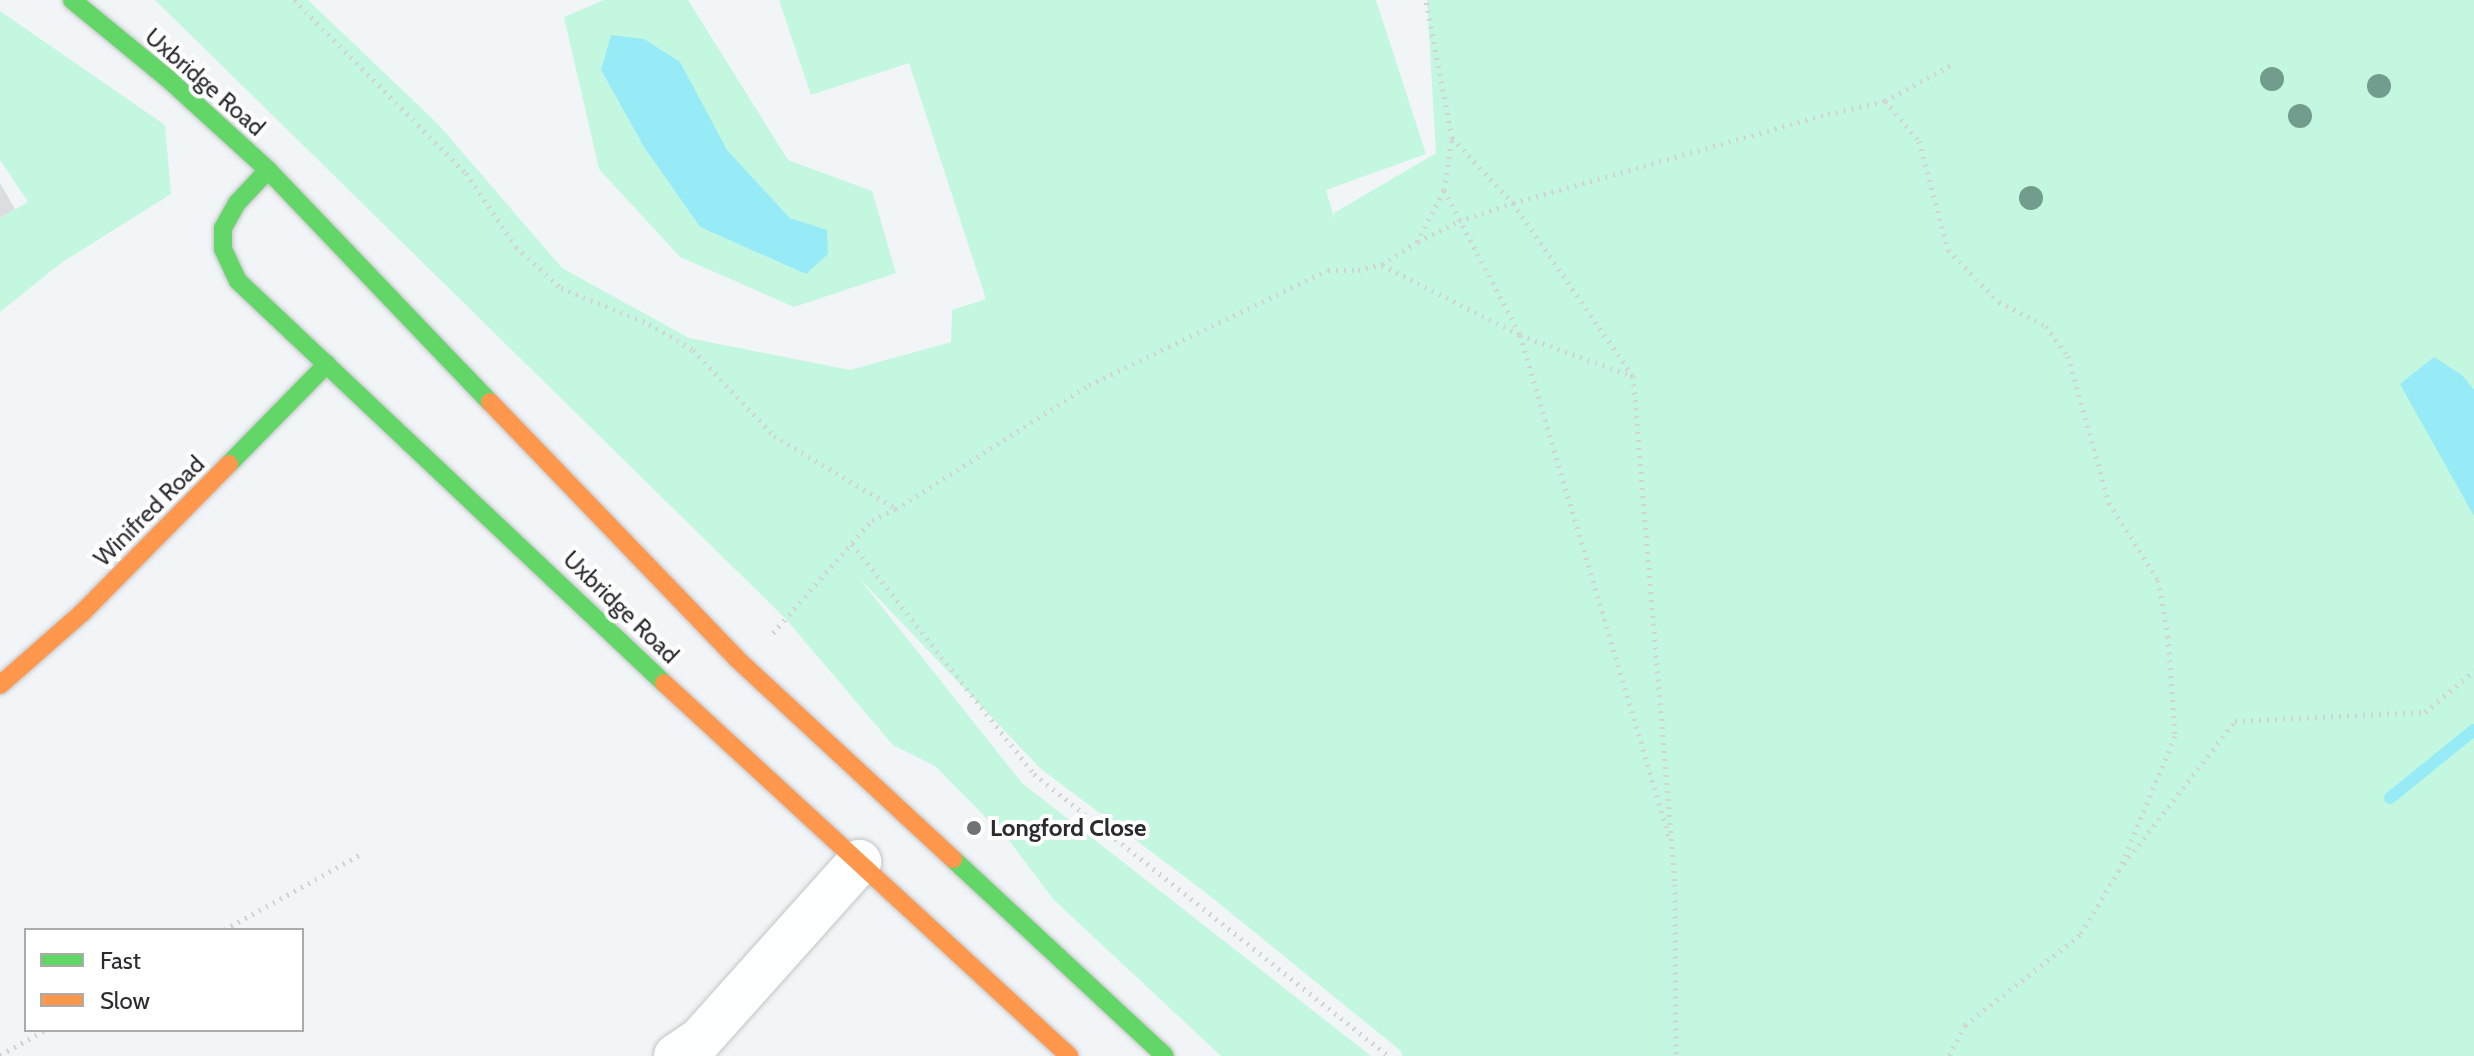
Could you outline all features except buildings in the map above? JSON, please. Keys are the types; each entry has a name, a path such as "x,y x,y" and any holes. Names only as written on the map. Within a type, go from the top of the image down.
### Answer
{"street":[{"name":"Uxbridge Road","path":"72,0 167,78 268,170 736,658 1165,1056"},
{"name":"Uxbridge Road","path":"268,170 229,214 223,228 223,249 238,281 1069,1056"},
{"name":"Winifred Road","path":"0,685 83,612 327,364"},
{"path":"676,1056 700,1040 859,862"}],"path":[{"path":"294,0 466,173 516,247 561,288 649,324 693,350 774,436 896,509"},
{"path":"1417,242 1444,190 1452,138 1426,0"},
{"path":"769,640 784,617 872,520 896,509 1089,385 1328,270 1358,270 1382,264 1459,221 1814,118 1885,101 1953,64"},
{"path":"1885,101 1919,141 1948,250 1999,302 2046,326 2068,356 2109,503 2158,580 2168,636 2175,736 2119,870"},
{"path":"1452,138 1513,203 1633,376 1673,849 1676,1056"},
{"path":"1444,190 1520,335 1673,849"},
{"path":"1382,264 1520,335 1633,376"},
{"path":"852,544 1034,774 1388,1056"},
{"path":"1949,1056 1965,1025 2080,935 2119,870 2235,721 2425,712 2474,671"},
{"path":"228,928 361,854"},
{"path":"0,1055 41,1032"}],"green space":[{"path":"155,0 308,0 438,124 562,268 689,338 850,370 951,342 952,310 986,299 909,63 811,95 779,0 1376,0 1426,154 1326,190 1335,221 1334,213 1436,153 1427,0 2474,0 2474,1056 1402,1056 1401,1051 1205,892 1041,769 859,578 1022,783 1371,1056 1221,1056 1053,899 1011,843 935,766 893,745 784,617"},
{"path":"604,0 688,0 788,160 872,191 896,273 794,307 680,257 599,169 564,17","holes":["601,70 707,118 727,150 790,218 826,230 806,274 700,227 644,147"]},
{"path":"0,11 165,125 171,194 61,263 0,312 0,218 28,202 0,160"}],"water":[{"path":"611,35 644,39 680,62 727,150 790,218 827,230 828,254 806,274 700,227 644,147 601,70"},
{"path":"2434,357 2462,375 2474,390 2474,516 2400,384"}],"waterway":[{"path":"2390,798 2474,730"}],"traffic: fast":[{"path":"72,0 167,78 268,170 490,402"},
{"path":"268,170 237,203 223,228 223,249 238,281 664,683"},
{"path":"229,464 327,364"},
{"path":"953,859 1165,1056"}],"traffic: slow":[{"path":"490,402 736,658 953,859"},
{"path":"0,685 83,612 229,464"},
{"path":"664,683 1069,1056"}],"place":[{"name":"Longford Close","path":"974,828"}]}
